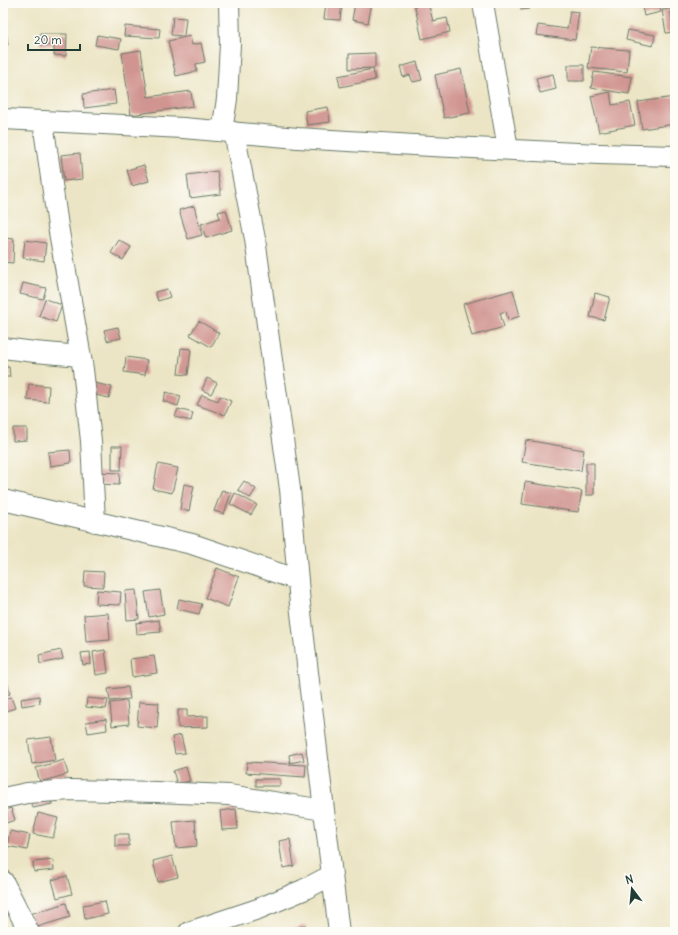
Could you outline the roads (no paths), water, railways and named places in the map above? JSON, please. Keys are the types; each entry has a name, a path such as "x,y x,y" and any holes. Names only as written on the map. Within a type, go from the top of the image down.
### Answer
{"street":[{"path":"229,3 230,44 227,99 228,132 255,239 290,489 298,580 339,932"},
{"path":"483,3 508,150"},
{"path":"3,119 183,128 322,139 508,150 675,156"},
{"path":"43,122 58,226 83,369 91,441 95,522"},
{"path":"3,348 80,356"},
{"path":"3,500 192,544 298,580"},
{"path":"3,798 27,793 71,790 156,792 229,795 324,810"},
{"path":"189,932 258,909 303,890 332,875"},
{"path":"3,881 29,932"}]}
